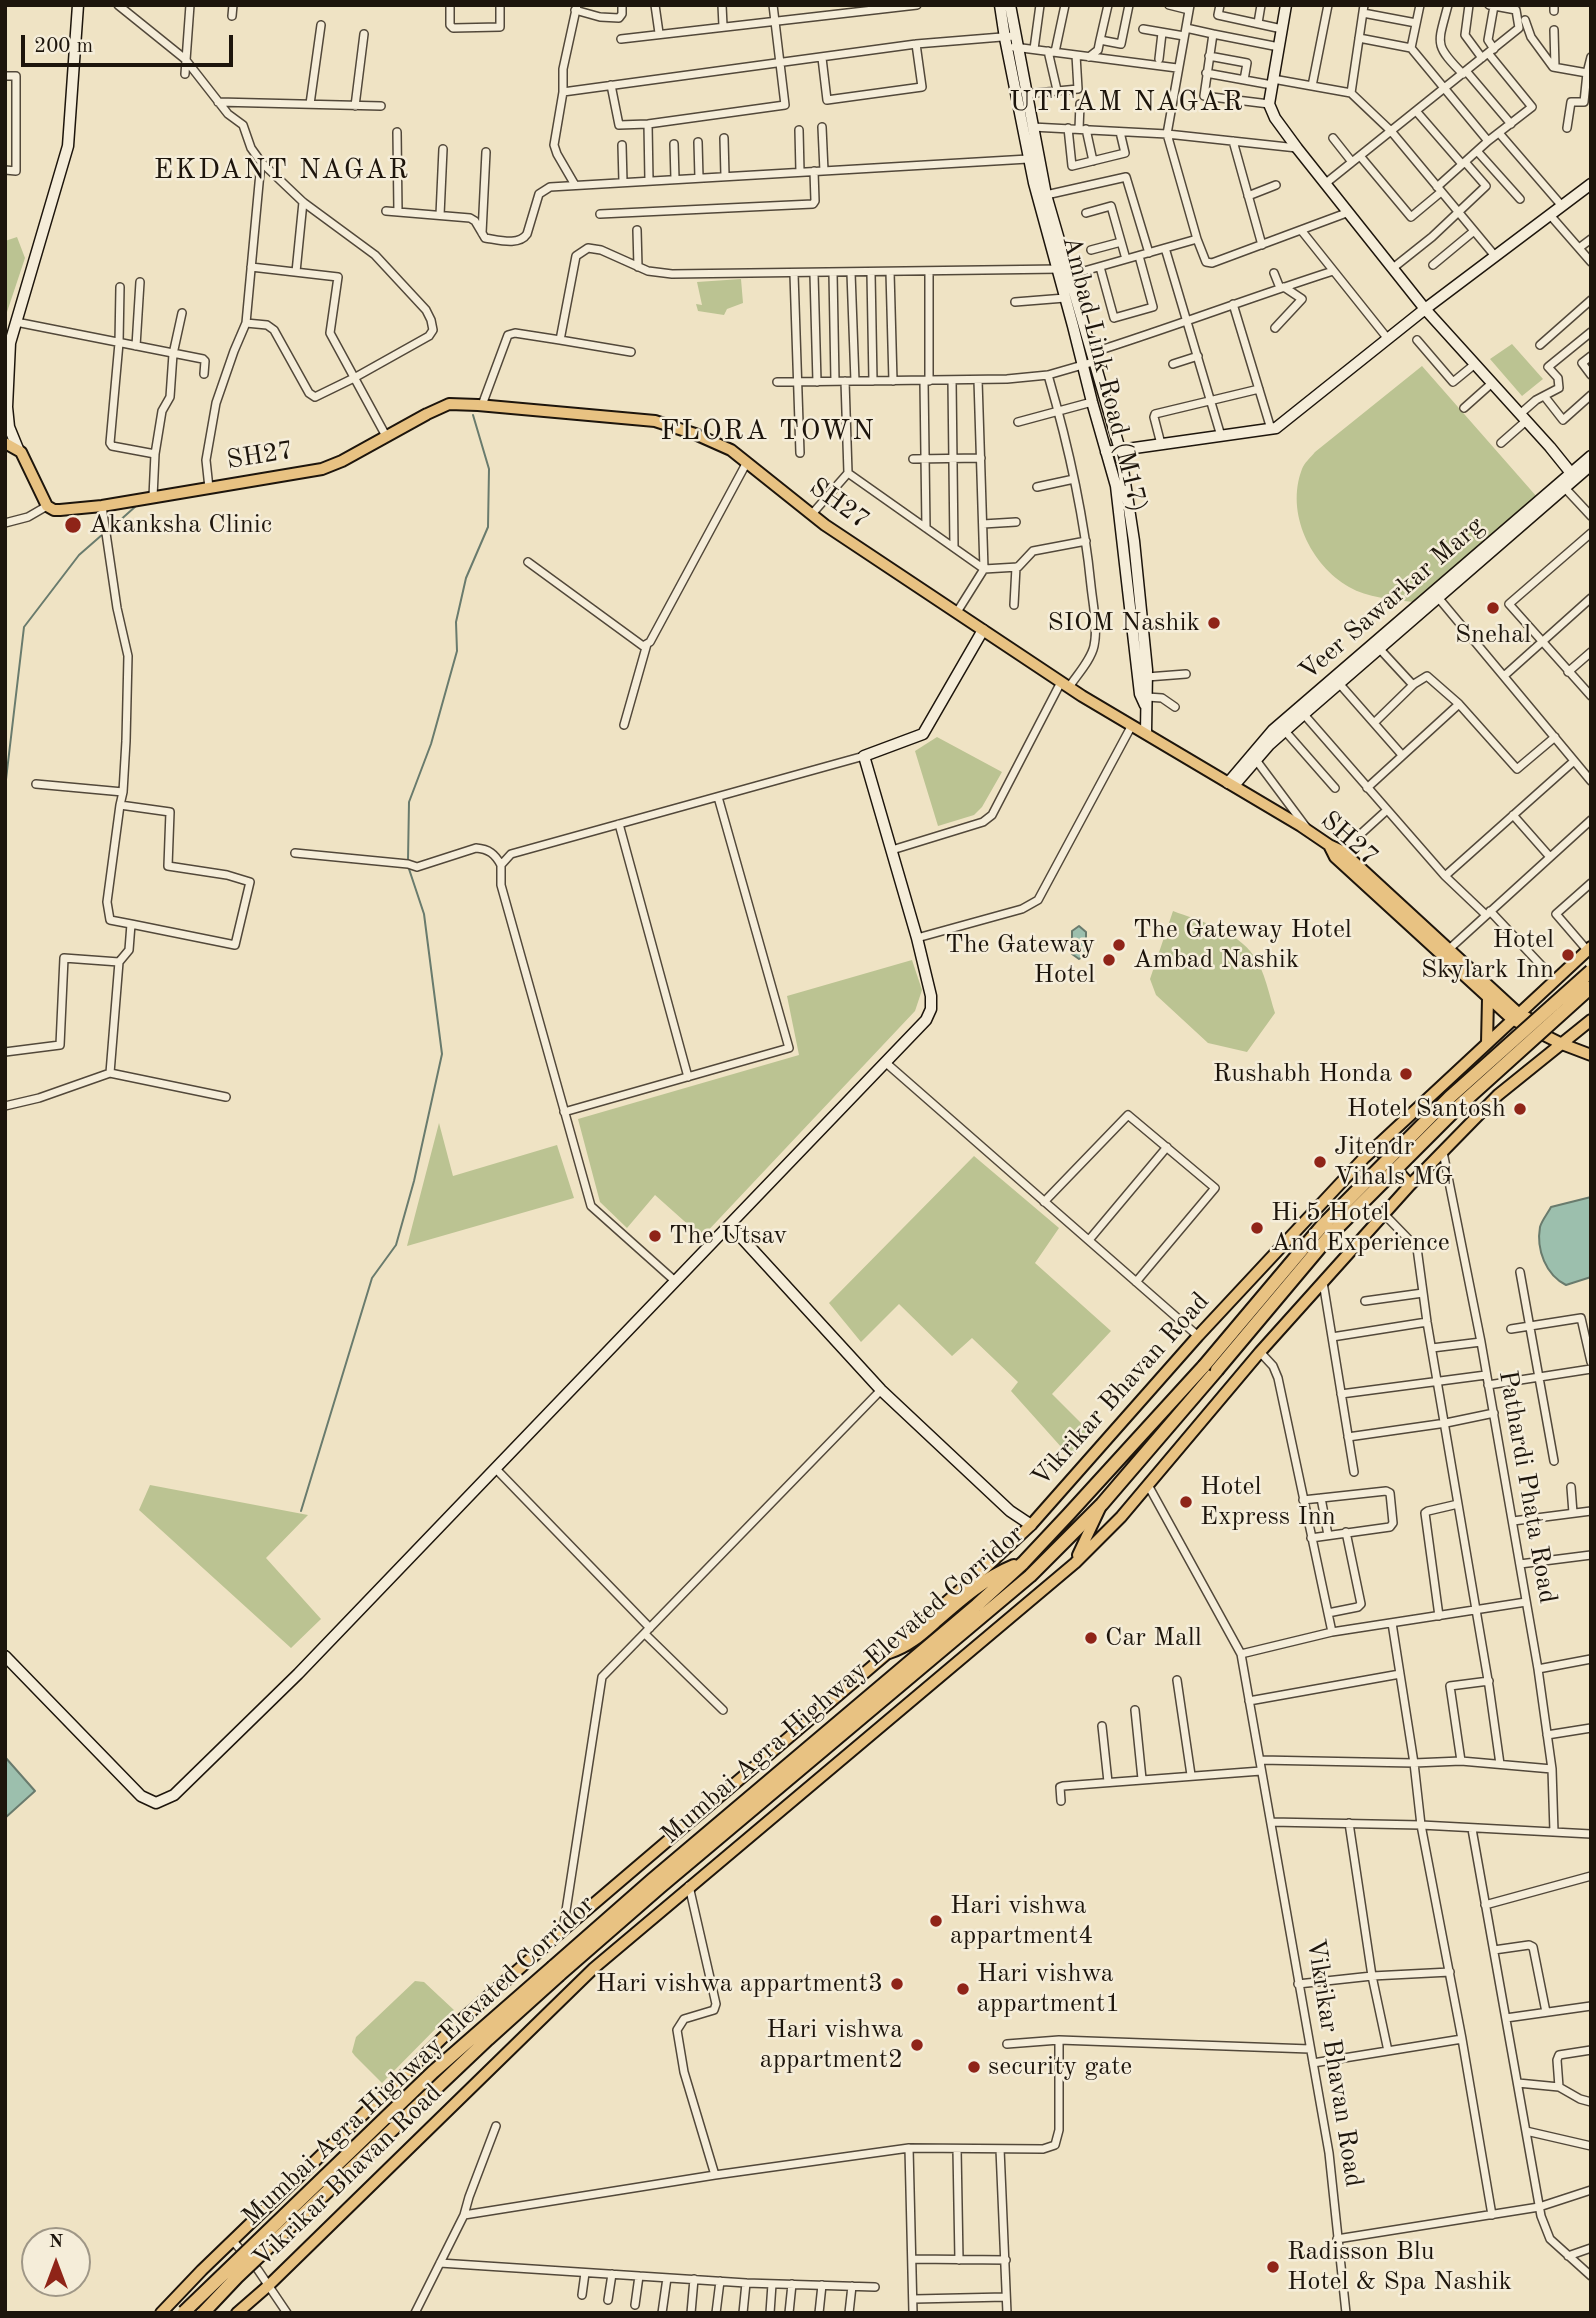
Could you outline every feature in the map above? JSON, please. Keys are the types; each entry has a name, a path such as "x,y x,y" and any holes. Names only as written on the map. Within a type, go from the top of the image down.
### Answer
{"highway":[{"name":"Mumbai Agra Highway Elevated Corridor","path":"183,2313 433,2072 671,1878 1030,1576 1102,1504 1322,1226 1450,1097 1591,971"},
{"name":"Mumbai Agra Highway Elevated Corridor","path":"203,2313 237,2277 663,1871 1023,1563 1210,1368 1332,1233 1459,1106 1591,988"},
{"path":"889,1652 906,1647 974,1588 996,1573 1023,1563"}],"main road":[{"name":"SH27","path":"47,506 54,510 102,506 322,469 449,404 655,421 695,434 731,450 812,514 1065,684 1329,845 1335,857 1445,953 1488,998 1515,1016 1591,1055"},
{"path":"5,443 18,449 31,469 47,506"},
{"path":"1329,845 1342,851 1445,953 1515,1016"},
{"name":"Vikrikar Bhavan Road","path":"161,2313 457,2024 889,1652 1031,1525 1198,1336 1376,1146 1589,948"},
{"path":"1487,1042 1488,998"},
{"name":"Vikrikar Bhavan Road","path":"237,2313 268,2286 594,1968 1074,1563 1121,1517 1260,1352 1410,1185 1499,1095 1591,1020"},
{"path":"1565,1042 1591,1047"},
{"path":"1376,1146 1410,1185"},
{"path":"1074,1563 1102,1504"}],"street":[{"path":"18,449 7,432 9,352 68,146 78,5"},
{"path":"118,5 185,59 231,118 243,125 251,148 261,162 303,202 375,255 426,310 433,330 429,336 354,378 318,396 312,396 274,330 267,325 246,323"},
{"path":"185,74 190,5"},
{"path":"232,16 233,5"},
{"path":"450,5 450,25 453,28 500,27 500,5"},
{"path":"575,185 555,150 563,92 563,69 576,8 600,17 619,18 622,5"},
{"path":"655,5 659,33"},
{"path":"722,5 723,26"},
{"path":"611,85 618,125 648,124 785,105 773,5"},
{"path":"621,39 870,8 918,5"},
{"name":"Ambad Link Road (M17)","path":"1000,5 1026,94 1032,127 1030,154 1046,195 1065,271 1065,298 1091,402 1116,486 1140,694 1147,708"},
{"name":"Ambad Link Road (M17)","path":"1010,5 1011,42 1030,154 1120,450 1134,541 1147,677 1147,708"},
{"path":"1034,49 1040,5"},
{"path":"1057,90 1052,52 1065,5"},
{"path":"1089,57 1098,50 1108,5"},
{"path":"1100,40 1121,44 1129,5"},
{"path":"1169,5 1190,7 1167,134 1196,239 1205,260 1210,264 1349,212"},
{"path":"1220,5 1218,15 1282,29"},
{"path":"1258,23 1261,5"},
{"path":"1286,5 1269,104 1276,118 1425,309 1573,475"},
{"path":"1312,86 1328,5"},
{"path":"1411,48 1420,5"},
{"path":"1448,5 1439,41 1440,49 1510,124"},
{"path":"1360,156 1411,217 1488,141 1532,107 1488,53 1465,35 1469,5"},
{"path":"1326,183 1444,89 1519,28 1517,8 1491,6 1488,53"},
{"path":"1351,93 1363,9 1416,23"},
{"path":"1525,20 1531,37 1555,67 1587,73"},
{"path":"310,104 321,25"},
{"path":"1143,29 1162,33 1213,34 1279,47"},
{"path":"1554,30 1555,67"},
{"path":"1159,59 1162,33"},
{"path":"355,106 364,34"},
{"path":"1213,34 1204,96 1269,104"},
{"path":"1359,38 1411,48 1488,141"},
{"path":"563,92 916,44 1011,42 1052,52 1177,68"},
{"path":"822,58 827,100 922,87 916,44"},
{"path":"1026,94 1078,89 1076,55"},
{"path":"1209,56 1247,63 1244,80"},
{"path":"1567,128 1571,102 1584,102 1591,57"},
{"path":"1206,73 1351,93 1391,131 1495,256"},
{"path":"5,76 16,76 16,171 5,170"},
{"path":"218,102 381,106"},
{"path":"1080,104 1082,129 1093,161"},
{"path":"1393,268 1432,237 1486,186 1416,111"},
{"path":"648,124 649,181"},
{"path":"822,127 824,171"},
{"path":"1032,127 1167,134 1297,148"},
{"path":"1068,128 1072,166 1125,153 1120,132"},
{"path":"799,130 800,172"},
{"path":"397,132 398,212"},
{"path":"1499,133 1562,206"},
{"path":"724,138 725,176"},
{"path":"1333,138 1352,162"},
{"path":"1233,141 1262,245"},
{"path":"698,142 699,178"},
{"path":"674,144 675,179"},
{"path":"622,145 623,182"},
{"path":"440,215 443,149"},
{"path":"1477,151 1520,199"},
{"path":"482,234 486,152"},
{"path":"386,211 473,219 482,234 488,238 516,241 523,240 528,232 541,191 550,187 824,171 1030,154"},
{"path":"209,488 206,460 216,403 246,323 261,162"},
{"path":"600,214 811,204 815,201 814,171"},
{"path":"1046,195 1126,177 1149,253"},
{"path":"1106,452 1276,428 1425,309 1591,184"},
{"path":"1248,196 1276,185"},
{"path":"296,272 303,202"},
{"path":"1086,213 1111,206 1126,259"},
{"path":"1550,215 1591,262"},
{"path":"637,230 638,267"},
{"path":"1301,230 1388,339"},
{"path":"1433,265 1474,231"},
{"path":"560,340 576,256 593,247 653,273 672,274 1065,271 1100,267 1196,239"},
{"path":"1579,248 1591,239"},
{"path":"1091,250 1121,242"},
{"path":"1165,248 1221,436"},
{"path":"1100,267 1114,318 1153,307 1139,256"},
{"path":"251,267 338,277 330,333 386,436"},
{"path":"777,382 978,380 1048,375 1083,365 1092,357 1233,304 1333,271"},
{"path":"890,272 893,381"},
{"path":"926,528 929,272"},
{"path":"833,273 835,382"},
{"path":"851,273 855,381"},
{"path":"871,273 873,381"},
{"path":"1274,273 1282,287 1302,299 1275,328"},
{"path":"794,274 800,453"},
{"path":"814,274 817,382"},
{"path":"136,346 140,282"},
{"path":"120,287 119,343 110,445 155,454"},
{"path":"1015,302 1065,298"},
{"path":"1540,345 1591,300"},
{"path":"1233,304 1271,429"},
{"path":"153,496 155,454 162,411 170,397 173,354 182,313"},
{"path":"16,322 204,359 204,374"},
{"path":"1501,443 1536,400 1559,388 1558,378 1548,367 1591,332"},
{"path":"482,405 508,335 515,333 631,352"},
{"path":"1417,340 1453,382 1475,364"},
{"path":"1173,364 1198,356"},
{"path":"1591,356 1582,363 1591,374"},
{"path":"892,849 983,822 992,815 1065,684 1092,652 1094,618 1086,541 1059,411 1048,375"},
{"path":"951,380 954,547"},
{"path":"957,612 984,569 978,380"},
{"path":"812,514 848,473 845,381"},
{"path":"1464,408 1492,383"},
{"path":"1161,444 1155,414 1259,389"},
{"path":"1545,397 1563,420 1591,395"},
{"path":"1018,422 1091,402"},
{"name":"Veer Sawarkar Marg","path":"1231,784 1268,735 1301,711 1573,475 1591,456"},
{"path":"913,460 981,458"},
{"path":"624,725 648,643 747,462"},
{"name":"Veer Sawarkar Marg","path":"1436,594 1564,488 1573,475 1591,465"},
{"path":"848,473 984,569 1021,566 1033,551 1086,541"},
{"path":"1037,487 1074,479"},
{"path":"1564,488 1591,516"},
{"path":"5,523 28,517 47,506"},
{"path":"102,506 117,608 128,656 123,792 120,805 107,902 110,920 236,945 250,882 227,875 168,866 170,812 120,805"},
{"path":"983,524 1016,522"},
{"path":"1591,533 1509,604 1591,696"},
{"path":"528,562 643,646 648,643"},
{"path":"1014,605 1016,567"},
{"path":"1436,594 1591,781"},
{"path":"1504,676 1591,598"},
{"path":"501,865 510,854 864,757 923,734 984,630"},
{"path":"1377,645 1413,685"},
{"path":"1568,672 1591,652"},
{"path":"1147,677 1186,674"},
{"path":"1374,723 1413,685 1427,676 1459,704 1517,769 1555,737"},
{"path":"1336,680 1402,755"},
{"path":"1147,697 1162,698 1175,707"},
{"path":"1367,788 1459,704"},
{"path":"1146,732 1147,708"},
{"path":"1301,711 1445,876 1488,913 1555,980"},
{"name":"Veer Sawarkar Marg","path":"1231,784 1285,732 1301,711"},
{"path":"918,939 1023,909 1038,900 1132,725"},
{"path":"1285,732 1335,788"},
{"path":"5,1656 141,1796 156,1803 174,1795 233,1738 495,1468 926,1020 931,1009 931,996 918,939 864,757"},
{"path":"1256,760 1311,833"},
{"path":"1445,876 1574,761"},
{"path":"36,784 123,792"},
{"path":"564,1112 789,1048 718,797"},
{"path":"1342,851 1387,810"},
{"path":"1513,815 1550,857"},
{"path":"1445,953 1591,820"},
{"path":"619,824 688,1077"},
{"path":"295,853 417,867 476,848 485,849 496,856 501,865 501,885 591,1206 675,1281"},
{"path":"1589,948 1556,914 1591,883"},
{"path":"110,1073 119,962 129,950 131,924"},
{"path":"5,1052 60,1045 64,958 119,962"},
{"path":"885,1062 1198,1336"},
{"path":"5,1105 39,1098 110,1073 226,1097"},
{"path":"1044,1202 1128,1115 1215,1188 1136,1282"},
{"path":"1089,1241 1167,1147"},
{"name":"Pathardi Phata Road","path":"1443,1152 1481,1342 1538,1669 1552,1769 1554,1832"},
{"path":"1384,1214 1417,1248 1427,1322 1489,1681 1500,1764"},
{"path":"730,1225 881,1390 1010,1511 1031,1525"},
{"path":"1520,1272 1553,1461"},
{"path":"1323,1282 1354,1472"},
{"path":"1366,1301 1423,1293"},
{"path":"1511,1329 1581,1318 1591,1362"},
{"path":"1332,1337 1427,1322"},
{"path":"1432,1349 1481,1342"},
{"path":"1260,1352 1273,1366 1278,1378 1332,1632"},
{"path":"1488,1385 1591,1369"},
{"path":"1341,1394 1486,1375"},
{"path":"563,1930 602,1678 881,1390"},
{"path":"1348,1437 1494,1413"},
{"path":"495,1468 723,1710"},
{"name":"Vikrikar Bhavan Road","path":"1148,1485 1241,1654 1329,2153 1346,2313"},
{"path":"1571,1487 1573,1513"},
{"path":"1303,1500 1386,1490 1390,1493 1392,1525 1311,1538"},
{"path":"1321,1498 1328,1535"},
{"path":"1438,1616 1425,1514 1458,1504"},
{"path":"1513,1521 1591,1511"},
{"path":"1328,1613 1362,1604 1346,1532"},
{"path":"1520,1564 1591,1555"},
{"path":"1241,1654 1332,1632 1526,1602"},
{"path":"1392,1623 1421,1825 1450,1972 1492,2215"},
{"path":"1538,1669 1591,1659"},
{"path":"1249,1701 1399,1674"},
{"path":"1177,1680 1191,1775"},
{"path":"1461,1761 1450,1686 1489,1681"},
{"path":"1135,1710 1142,1779"},
{"path":"1102,1726 1108,1782"},
{"path":"1547,1735 1591,1728"},
{"path":"1260,1760 1414,1763 1461,1761 1552,1769"},
{"path":"1061,1801 1061,1786 1261,1770"},
{"path":"1271,1822 1421,1825 1591,1834"},
{"path":"1349,1823 1372,1976 1388,2051"},
{"path":"1472,1829 1539,2207 1546,2233 1591,2276"},
{"path":"1485,1905 1591,1876"},
{"path":"689,1886 716,2004 713,2010 684,2019 677,2030 684,2072 715,2175"},
{"path":"1494,1951 1529,1945 1533,1947 1546,2012"},
{"path":"1298,1984 1372,1976 1450,1972"},
{"path":"1506,2018 1591,2006"},
{"path":"1313,2063 1462,2039"},
{"path":"464,2215 715,2175 909,2148 1043,2149 1055,2145 1059,2130 1059,2040"},
{"path":"1007,2043 1059,2040 1310,2049"},
{"path":"1559,2087 1559,2055 1591,2050"},
{"path":"1518,2083 1559,2087 1591,2102"},
{"path":"415,2313 464,2215 496,2126"},
{"path":"1526,2131 1591,2146"},
{"path":"909,2148 913,2313"},
{"path":"957,2148 958,2260"},
{"path":"1000,2149 1007,2313"},
{"path":"1338,2239 1539,2207 1591,2190"},
{"path":"233,2241 258,2270 287,2313"},
{"path":"1568,2256 1591,2248"},
{"path":"912,2259 1006,2260"},
{"path":"440,2263 746,2283 875,2287"},
{"path":"582,2295 585,2273"},
{"path":"608,2300 612,2274"},
{"path":"635,2305 639,2276"},
{"path":"662,2312 667,2278"},
{"path":"691,2313 694,2279"},
{"path":"716,2313 720,2281"},
{"path":"743,2313 746,2283"},
{"path":"770,2313 772,2284"},
{"path":"789,2313 792,2284"},
{"path":"819,2313 822,2285"},
{"path":"849,2313 852,2286"},
{"path":"914,2298 1006,2297"}],"shaded area":[{"path":"17,237 25,258 5,318 5,241"},
{"path":"741,279 743,303 727,309 724,315 698,311 696,304 702,305 697,282"},
{"path":"1512,344 1543,379 1522,396 1490,359"},
{"path":"1422,366 1537,497 1413,602 1364,594 1335,577 1313,552 1299,520 1297,503 1302,469 1315,452"},
{"path":"937,737 1002,772 982,807 974,815 938,826 915,751"},
{"path":"1173,911 1228,933 1247,947 1258,962 1275,1013 1247,1052 1208,1043 1156,995 1150,979"},
{"path":"1079,926 1086,932 1088,943 1084,956 1079,959 1072,954 1069,943 1072,940 1072,931"},
{"path":"912,960 922,990 915,1011 702,1237 655,1195 627,1228 600,1202 578,1119 799,1055 787,996"},
{"path":"439,1123 453,1176 557,1145 574,1198 407,1246"},
{"path":"974,1156 1059,1228 1035,1263 1111,1331 1052,1394 1092,1434 1071,1458 1011,1391 1018,1382 972,1338 952,1356 899,1304 861,1342 829,1303"},
{"path":"1591,1197 1591,1277 1566,1285 1553,1275 1544,1261 1540,1227 1551,1207"},
{"path":"150,1485 308,1515 266,1558 321,1619 291,1648 139,1510"},
{"path":"5,1757 35,1791 5,1818"},
{"path":"415,1981 424,1982 454,2010 382,2083 352,2052 356,2037"}],"waterway":[{"path":"408,860 409,802 431,744 457,651 456,622 466,578 488,527 489,469 473,415"},
{"path":"108,531 136,506"},
{"path":"5,788 24,627 79,555 103,534"},
{"path":"301,1511 372,1278 396,1245 414,1181 442,1054 424,914 409,869"}],"place":[{"name":"Akanksha Clinic","path":"73,525"},
{"name":"Snehal","path":"1493,608"},
{"name":"SIOM Nashik","path":"1214,623"},
{"name":"The Gateway Hotel Ambad Nashik","path":"1119,945"},
{"name":"Hotel Skylark Inn","path":"1568,955"},
{"name":"The Gateway Hotel","path":"1109,960"},
{"name":"Rushabh Honda","path":"1406,1074"},
{"name":"Hotel Santosh","path":"1520,1109"},
{"name":"Jitendr Vihals MG","path":"1320,1162"},
{"name":"Hi 5 Hotel And Experience","path":"1257,1228"},
{"name":"The Utsav","path":"655,1236"},
{"name":"Hotel Express Inn","path":"1186,1502"},
{"name":"Car Mall","path":"1091,1638"},
{"name":"Hari vishwa appartment4","path":"936,1921"},
{"name":"Hari vishwa appartment3","path":"897,1984"},
{"name":"Hari vishwa appartment1","path":"963,1989"},
{"name":"Hari vishwa appartment2","path":"917,2045"},
{"name":"security gate","path":"974,2067"},
{"name":"Radisson Blu Hotel & Spa Nashik","path":"1273,2267"}],"district":[{"name":"UTTAM NAGAR","path":"1127,103"},
{"name":"EKDANT NAGAR","path":"282,171"},
{"name":"FLORA TOWN","path":"768,432"}]}
